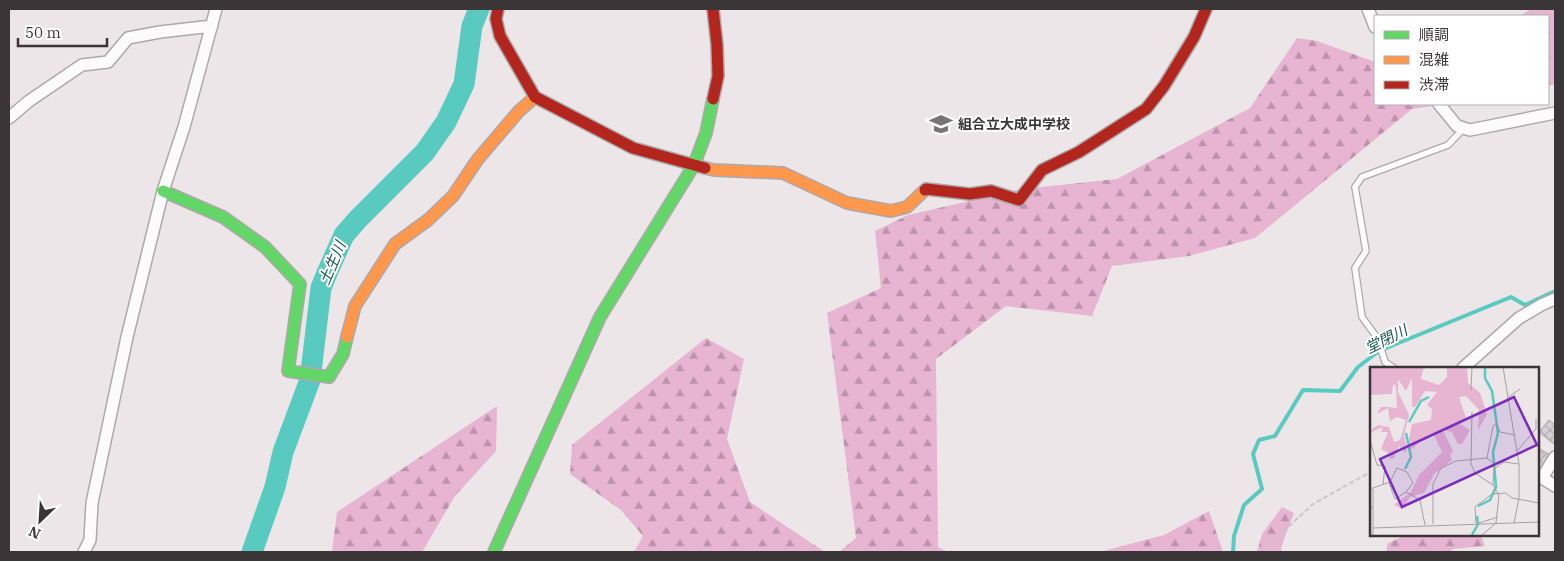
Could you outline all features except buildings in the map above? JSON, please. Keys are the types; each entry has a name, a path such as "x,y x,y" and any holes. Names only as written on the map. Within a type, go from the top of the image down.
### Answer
{"street":[{"path":"84,552 90,540 92,503 127,337 162,192 184,127 216,9"},
{"path":"498,9 496,19 500,36 535,97 633,148 714,170 783,173 847,204 892,211 907,207 926,189 970,194 991,191 1019,200 1042,170 1079,152 1146,110 1194,37 1206,9"},
{"path":"494,552 600,317 694,165 706,133 718,76 717,46 712,9"},
{"path":"1368,9 1374,24"},
{"path":"9,118 29,101 82,65 108,62 128,38 212,26"},
{"path":"162,192 223,217 264,247 300,284 288,371 329,377 343,354 355,306 395,244 428,220 453,196 478,159 519,112 535,97"},
{"path":"1440,105 1458,126 1470,130 1555,113"},
{"path":"1464,367 1520,318 1555,299"},
{"path":"1555,457 1542,478 1555,486"}],"lane":[{"path":"1392,367 1385,362 1378,339 1362,317 1355,268 1366,251 1355,187 1362,176 1448,145 1464,128"}],"path":[{"path":"1261,552 1313,504 1370,472"}],"green space":[{"path":"1531,9 1555,9 1555,84 1549,86 1549,15 1522,15"},
{"path":"1297,38 1317,41 1374,62 1374,105 1438,105 1412,109 1255,238 1189,256 1112,266 1092,316 1006,306 936,359 938,547 948,552 839,552 856,538 827,313 881,288 875,231 908,215 1022,189 1117,179 1250,108"},
{"path":"706,338 744,359 727,439 750,502 825,552 634,552 643,536 621,510 570,474 572,445"},
{"path":"497,406 496,451 455,496 422,552 332,552 337,512"},
{"path":"1282,507 1294,513 1281,547 1282,552 1257,552 1262,534"},
{"path":"1209,511 1223,552 1100,552 1164,535"},
{"path":"1403,536 1481,536 1485,546 1453,549 1450,552 1387,552 1387,544"}],"waterway":[{"name":"土生川","path":"252,552 275,487 283,452 310,380 321,288 327,273 344,235 425,152 446,122 464,84 472,26 479,9"},
{"name":"堂閉川","path":"1233,552 1234,536 1244,505 1262,489 1253,454 1259,440 1275,436 1303,390 1340,391 1358,367 1379,351 1511,297 1525,305 1555,291"}],"traffic: fast":[{"path":"494,552 600,317 694,165 706,133 713,99"},
{"path":"163,191 223,217 265,247 300,284 288,371 329,377 343,354 347,337"}],"traffic: slow":[{"path":"347,337 355,306 395,244 428,220 453,196 478,159 519,111 535,97"},
{"path":"705,168 783,173 847,203 891,211 907,207 925,190"}],"traffic: jam":[{"path":"498,9 496,19 500,36 535,97 633,148 705,168"},
{"path":"713,9 718,76 713,99"},
{"path":"925,190 970,194 991,191 1019,200 1042,170 1079,152 1146,109 1164,86 1194,37 1206,9"}],"place":[{"name":"組合立大成中学校","path":"941,124"}]}
